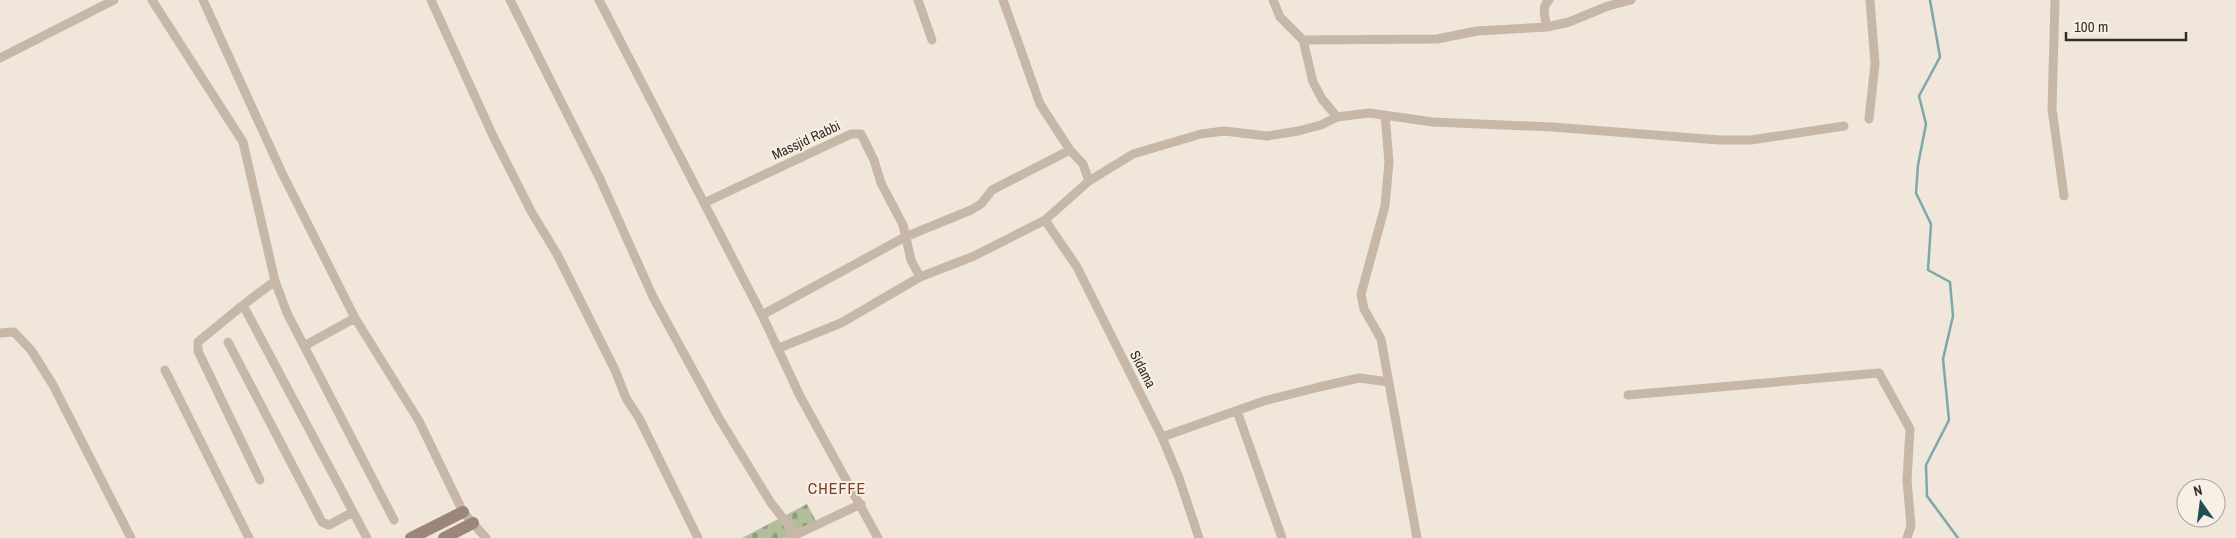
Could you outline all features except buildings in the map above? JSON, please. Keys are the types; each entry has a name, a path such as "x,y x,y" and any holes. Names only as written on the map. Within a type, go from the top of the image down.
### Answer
{"street":[{"path":"0,58 114,0"},
{"path":"152,0 243,142 275,281 304,346 394,520"},
{"path":"202,0 282,173 355,318 419,421 463,512 486,538"},
{"path":"430,0 492,136 532,213 557,254 615,370 626,398 639,418 698,538"},
{"path":"510,0 592,163 657,305 724,426 793,536 861,504"},
{"path":"598,0 762,315 800,396 878,538"},
{"path":"918,0 932,40"},
{"path":"1003,0 1040,104 1070,150 1083,164 1089,182"},
{"path":"1273,0 1280,17 1303,40 1313,82 1322,99 1337,117"},
{"path":"1547,27 1544,10 1546,2 1549,0"},
{"path":"1303,40 1438,39 1477,31 1547,27 1569,22 1608,6 1631,0"},
{"path":"1869,119 1875,64 1870,0"},
{"path":"2055,0 2052,109 2064,196"},
{"path":"778,348 841,322 920,276 974,256 1045,220 1089,182 1133,154 1201,134 1224,131 1266,136 1321,125 1337,117 1369,113 1433,122 1552,127 1719,140 1751,140 1844,126"},
{"path":"1385,115 1389,162 1384,206 1361,294 1364,309 1381,339 1417,538"},
{"name":"Massjid Rabbi","path":"704,203 858,132 861,134 874,160 881,183 903,225 911,260 920,276"},
{"path":"762,315 905,237 971,210 981,204 992,190 1070,150"},
{"name":"Sidama","path":"1045,220 1077,268 1162,437 1179,478 1199,538"},
{"path":"260,480 198,351 198,342 243,304 275,281"},
{"path":"243,304 367,538"},
{"path":"304,346 355,318"},
{"path":"0,333 14,332 31,350 53,385 131,538"},
{"path":"228,342 322,522 329,525 353,512"},
{"path":"165,370 248,538"},
{"path":"1628,395 1879,373 1910,429 1907,480 1911,526 1907,538"},
{"path":"1162,437 1264,401 1359,378 1389,382"},
{"path":"1237,411 1282,538"},
{"path":"411,538 463,512"},
{"path":"444,538 473,523"}],"green space":[{"path":"807,504 816,521 783,538 742,538"}],"waterway":[{"path":"1930,0 1940,57 1919,96 1926,124 1918,165 1916,193 1931,224 1928,270 1950,282 1953,316 1943,359 1949,420 1926,465 1927,496 1958,538"}],"district":[{"name":"CHEFFE","path":"837,488"}]}
